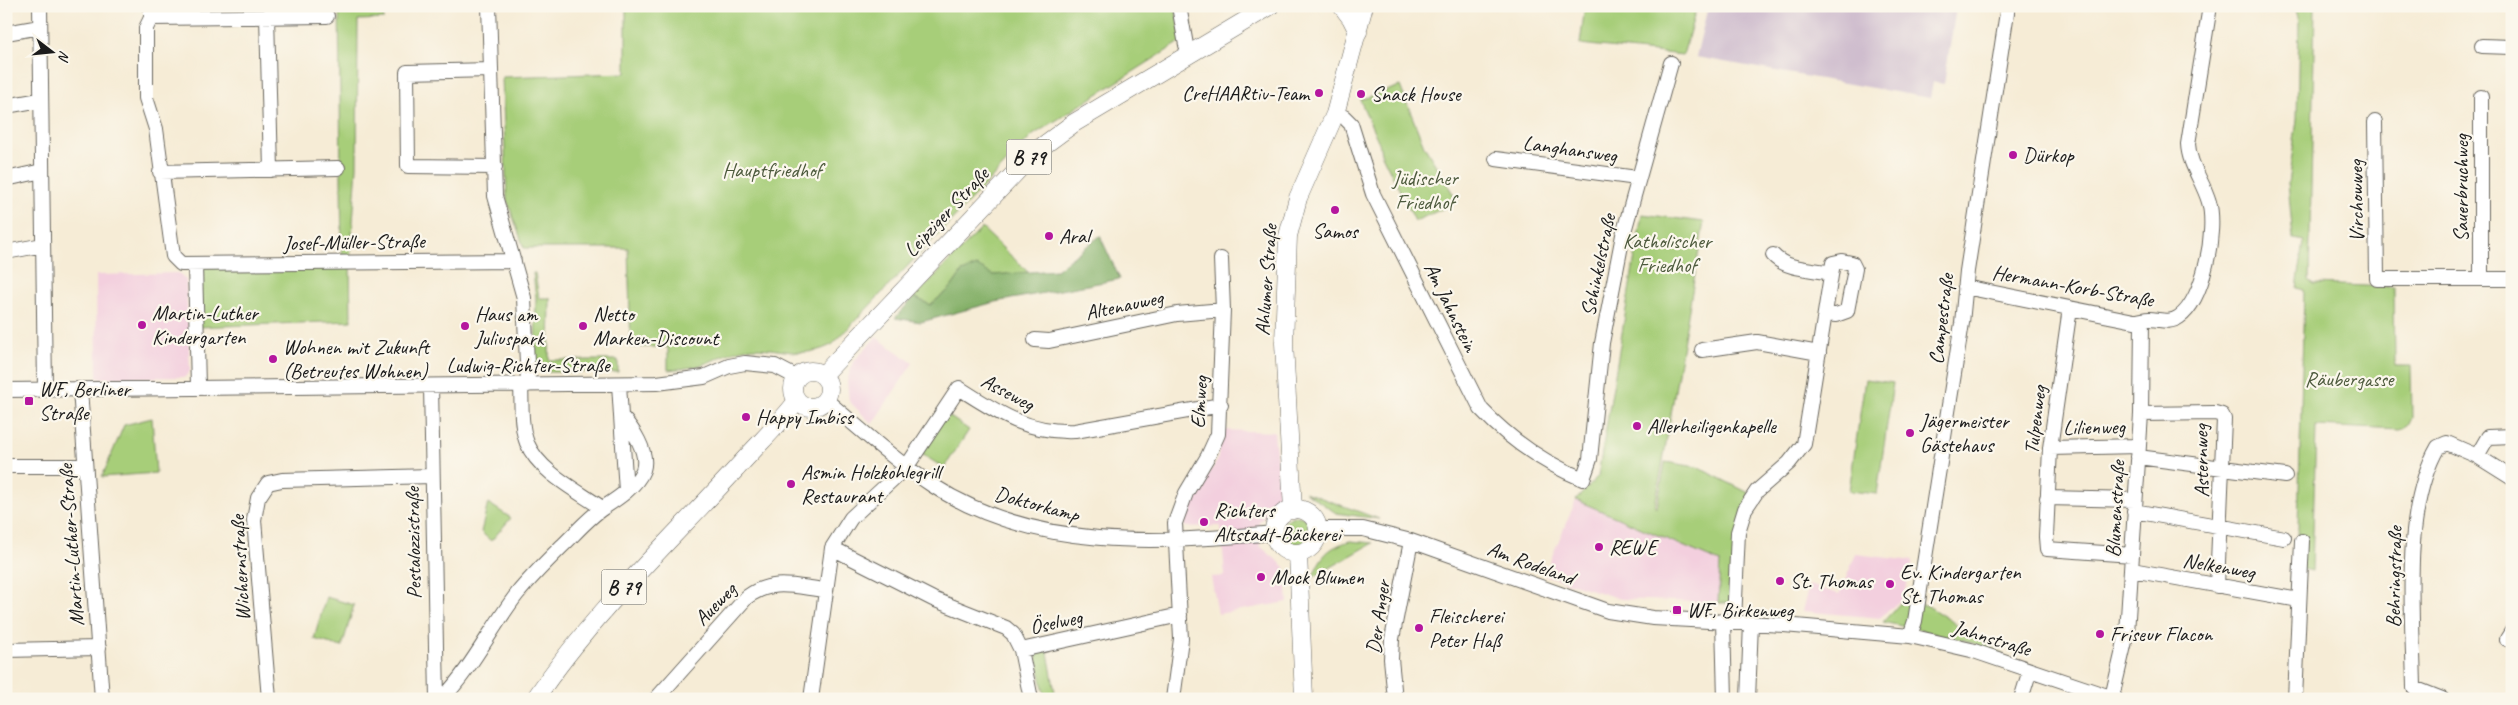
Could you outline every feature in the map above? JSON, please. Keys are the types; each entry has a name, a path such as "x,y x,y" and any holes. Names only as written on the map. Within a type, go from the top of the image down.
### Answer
{"main road":[{"name":"Leipziger Straße","path":"823,374 1036,151 1074,123 1270,6"},
{"path":"1342,6 1358,32"},
{"name":"Ahlumer Straße","path":"1293,510 1284,381 1287,249 1298,198 1335,114 1364,6"},
{"path":"811,370 823,374 829,386 826,400 812,407 797,401 792,389 796,377 803,372 811,370"},
{"name":"B 79","path":"535,699 571,649 603,611 764,440 797,401"},
{"path":"1293,510 1308,513 1315,520 1318,529 1313,545 1298,553 1288,552 1280,546 1274,533 1279,518 1293,510"},
{"path":"1298,553 1304,699"}],"street":[{"path":"40,6 45,390"},
{"path":"489,6 494,167 498,209 524,298 524,429 528,444 536,457 549,471 602,508"},
{"path":"1179,6 1186,45 1191,52"},
{"name":"Campestraße","path":"1910,636 1915,621 1962,324 1965,288 2008,6"},
{"name":"Hermann-Korb-Straße","path":"1965,288 2142,321 2146,319 2164,321 2179,317 2195,296 2204,272 2211,236 2210,212 2202,184 2190,161 2188,144 2210,6"},
{"name":"Josef-Müller-Straße","path":"327,16 151,12 146,28 146,98 156,130 160,172 173,256 181,264 514,261"},
{"path":"267,16 271,170"},
{"path":"6,33 40,27"},
{"path":"2482,46 2512,46"},
{"name":"Schinkelstraße","path":"1583,479 1590,459 1602,344 1612,289 1637,178 1671,63"},
{"path":"491,70 407,72 408,166 494,167"},
{"name":"Sauerbruchweg","path":"2481,97 2481,279"},
{"path":"6,106 40,100"},
{"name":"Am Jahnstein","path":"1335,114 1344,117 1350,124 1373,194 1481,409 1504,432 1536,455 1583,479"},
{"name":"Virchowweg","path":"2375,122 2377,279 2481,279"},
{"name":"Langhansweg","path":"1496,159 1637,178"},
{"path":"160,172 338,168"},
{"path":"6,178 42,171"},
{"path":"6,252 43,245"},
{"path":"1773,255 1778,260 1793,266 1831,273"},
{"name":"Elmweg","path":"1175,539 1175,524 1179,510 1218,434 1221,405 1223,310 1221,259"},
{"path":"1725,699 1729,622 1738,532 1744,509 1757,491 1789,463 1804,444 1820,353 1825,314 1831,273 1834,263 1842,261 1852,263 1855,269 1847,311 1836,315 1825,314"},
{"path":"195,264 198,388"},
{"path":"2481,279 2512,279"},
{"name":"Tulpenweg","path":"2070,308 2050,448 2046,537 2048,549 2132,555"},
{"name":"Altenauweg","path":"1035,340 1049,340 1177,314 1223,310"},
{"name":"Blumenstraße","path":"2114,698 2127,633 2132,570 2134,505 2141,414 2142,321"},
{"path":"1702,350 1757,342 1820,353"},
{"name":"Ludwig-Richter-Straße","path":"6,390 663,383 704,377 729,366 745,363 775,366 796,377"},
{"path":"619,384 626,491"},
{"name":"Pestalozzistraße","path":"431,386 437,699"},
{"name":"Asseweg","path":"832,548 851,518 907,466 959,388 1023,425 1056,432 1075,431 1221,405"},
{"name":"Martin-Luther-Straße","path":"80,389 102,699"},
{"name":"Doktorkamp","path":"826,400 933,485 979,510 1058,535 1131,541 1274,533"},
{"name":"Asternweg","path":"2141,414 2215,413 2222,415 2224,419 2217,586"},
{"path":"442,699 455,685 518,593 560,548 602,508 612,504 640,476 644,467 643,455 631,428 621,416"},
{"path":"2512,436 2488,437 2477,456 2512,478"},
{"name":"Behringstraße","path":"2442,699 2414,688 2413,529 2424,478 2434,454 2443,444 2453,444 2477,456"},
{"name":"Lilienweg","path":"2050,448 2138,452 2223,468 2285,476"},
{"path":"6,466 85,466"},
{"name":"Wichernstraße","path":"269,699 254,520 258,498 268,483 282,480 432,476"},
{"path":"2047,498 2134,505 2220,526 2284,538"},
{"name":"Am Rodeland","path":"1318,529 1363,529 1411,541 1608,611 1653,618 1729,622"},
{"path":"1173,699 1181,639 1175,539"},
{"name":"Der Anger","path":"1395,699 1391,658 1392,639 1411,541"},
{"path":"2295,699 2302,541"},
{"path":"811,699 832,548"},
{"name":"Öselweg","path":"832,548 933,599 1006,628 1013,634 1021,650 1180,615"},
{"name":"Nelkenweg","path":"2132,570 2300,600"},
{"name":"Aueweg","path":"656,699 747,597 759,588 776,584 826,590"},
{"name":"Jahnstraße","path":"1729,622 1884,632 1910,636 1972,650 2114,698"},
{"path":"1748,699 1752,623"},
{"path":"6,650 99,648"},
{"path":"1021,650 1031,699"},
{"path":"2021,699 2030,670"}],"shaded area":[{"path":"1708,6 2001,6 2000,11 1956,8 1944,84 1933,82 1930,98 1696,57"},
{"name":"Martin-Luther Kindergarten","path":"179,273 186,280 190,371 185,377 97,378 96,275"},
{"path":"876,337 913,363 872,424 849,401 847,381 853,362"},
{"path":"1223,430 1274,432 1280,493 1277,501 1259,522 1260,546 1285,567 1288,602 1218,614 1211,577 1225,576 1221,526 1185,527 1185,521 1191,503 1217,461"},
{"path":"1584,492 1727,558 1725,603 1621,599 1544,575 1576,500"},
{"path":"1856,554 1913,561 1903,598 1880,618 1802,611 1809,585 1839,594"}],"green space":[{"path":"339,6 383,6 384,19 358,20 357,167 350,263 351,321 197,327 195,264 342,263"},
{"name":"Hauptfriedhof","path":"626,6 1175,6 1182,41 1033,135 833,344 822,349 803,352 765,348 747,349 733,352 698,366 668,370 668,347 631,347 628,248 524,248 507,200 502,77 626,73"},
{"path":"1585,6 1697,6 1683,55 1580,44"},
{"name":"Räubergasse","path":"2295,6 2315,6 2309,280 2314,284 2394,287 2395,366 2411,366 2412,418 2408,426 2400,430 2316,426 2312,571 2297,568 2304,290 2297,288 2304,241 2293,239 2288,183 2297,120 2299,21"},
{"name":"Jüdischer Friedhof","path":"1400,86 1424,146 1458,202 1415,221 1381,153 1379,143 1360,100"},
{"name":"Katholischer Friedhof","path":"1642,214 1704,222 1655,507 1657,507 1665,462 1697,467 1749,493 1732,603 1718,603 1720,562 1576,500 1598,476"},
{"path":"982,228 1029,273 993,275 962,272 950,289 930,305 914,297"},
{"path":"1100,236 1120,279 995,302 921,322 895,318 914,297 930,305 950,289 962,272 977,266 993,275 1056,270"},
{"path":"533,273 535,273 539,298 550,298 549,360 618,360 618,372 547,372 537,367 535,362 536,298"},
{"path":"1865,379 1893,383 1877,494 1849,491"},
{"path":"943,412 969,430 944,468 917,451"},
{"path":"152,418 156,473 102,477 124,425"},
{"path":"1305,492 1379,519 1336,513"},
{"path":"488,503 511,518 491,541 481,532"},
{"path":"1297,516 1308,520 1312,531 1308,542 1297,546 1286,542 1282,531 1286,520"},
{"path":"1350,541 1373,543 1312,578 1325,554 1335,547"},
{"path":"326,597 354,605 342,647 314,639"},
{"path":"1904,599 1928,606 2004,655 1964,640 1883,622"},
{"path":"1047,647 1056,698 1045,699 1035,649"}],"place":[{"name":"CreHAARtiv-Team","path":"1319,93"},
{"name":"Snack House","path":"1361,94"},
{"name":"Dürkop","path":"2013,155"},
{"name":"Samos","path":"1335,210"},
{"name":"Aral","path":"1049,236"},
{"name":"Martin-Luther Kindergarten","path":"142,325"},
{"name":"Haus am Juliuspark","path":"465,326"},
{"name":"Netto Marken-Discount","path":"583,326"},
{"name":"Wohnen mit Zukunft (Betreutes Wohnen)","path":"273,359"},
{"name":"WF, Berliner Straße","path":"29,401"},
{"name":"Happy Imbiss","path":"746,417"},
{"name":"Allerheiligenkapelle","path":"1637,426"},
{"name":"Jägermeister Gästehaus","path":"1910,433"},
{"name":"Asmin Holzkohlegrill Restaurant","path":"791,484"},
{"name":"Richters Altstadt-Bäckerei","path":"1204,522"},
{"name":"REWE","path":"1599,547"},
{"name":"Mock Blumen","path":"1261,577"},
{"name":"St. Thomas","path":"1780,581"},
{"name":"Ev. Kindergarten St. Thomas","path":"1890,584"},
{"name":"WF, Birkenweg","path":"1677,610"},
{"name":"Fleischerei Peter Haß","path":"1419,628"},
{"name":"Friseur Flacon","path":"2100,634"}]}
